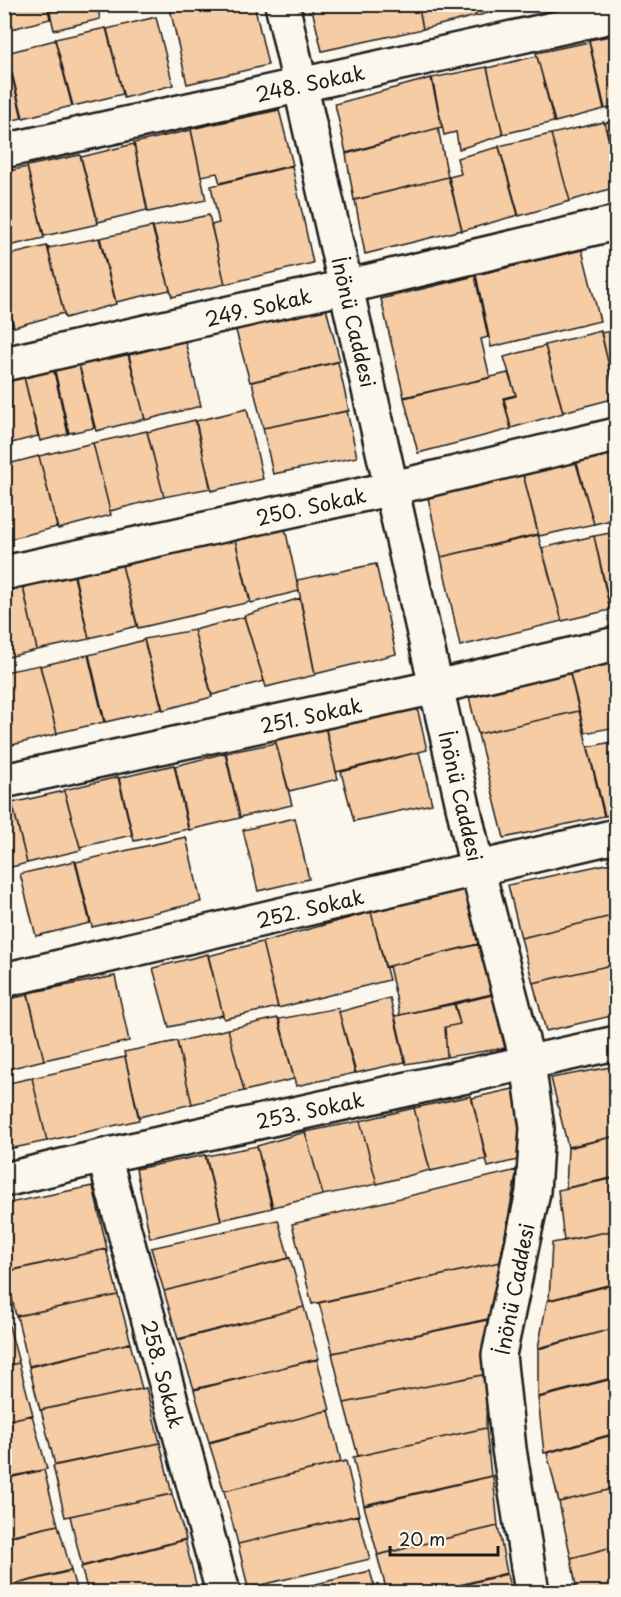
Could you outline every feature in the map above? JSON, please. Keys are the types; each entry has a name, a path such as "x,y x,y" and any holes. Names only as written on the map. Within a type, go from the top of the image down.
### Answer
{"street":[{"name":"İnönü Caddesi","path":"282,4 477,868 528,1063 537,1128 533,1192 499,1356 510,1460 531,1593"},
{"name":"248. Sokak","path":"4,151 616,15"},
{"name":"249. Sokak","path":"4,364 345,287 616,222"},
{"name":"250. Sokak","path":"4,573 393,488 616,435"},
{"name":"251. Sokak","path":"4,781 436,687 616,644"},
{"name":"252. Sokak","path":"4,980 616,836"},
{"name":"253. Sokak","path":"4,1180 616,1043"},
{"name":"258. Sokak","path":"104,1156 223,1593"}],"building":[{"path":"4,4 47,4 50,19 4,31"},
{"path":"48,4 97,4 100,19 54,30"},
{"path":"169,4 254,4 268,65 187,84"},
{"path":"418,4 423,29 322,51 311,5"},
{"path":"418,4 472,4 476,16 423,29"},
{"path":"473,4 525,4 476,16"},
{"path":"156,17 173,85 124,98 107,29"},
{"path":"106,28 123,94 73,106 55,39"},
{"path":"616,35 616,107 605,109 589,40"},
{"path":"55,40 72,106 23,118 7,53"},
{"path":"589,42 604,109 555,122 536,53"},
{"path":"4,55 7,55 22,118 4,122"},
{"path":"537,56 554,122 503,134 487,68"},
{"path":"487,67 503,135 459,149 456,132 444,135 432,78"},
{"path":"431,78 442,127 346,153 335,104"},
{"path":"279,110 293,165 220,183 217,173 201,176 191,129"},
{"path":"616,120 616,169 605,123"},
{"path":"604,122 616,169 616,187 570,201 551,134"},
{"path":"438,128 448,177 354,200 346,154"},
{"path":"191,130 206,200 148,212 134,143"},
{"path":"551,134 570,201 519,216 499,146"},
{"path":"134,144 147,210 98,222 81,157"},
{"path":"499,147 518,215 462,231 449,177 461,174 457,158"},
{"path":"80,155 98,224 44,236 27,166"},
{"path":"292,166 313,263 225,284 211,225 219,223 211,186"},
{"path":"27,167 44,238 4,247 4,172"},
{"path":"448,177 462,230 365,254 355,200"},
{"path":"209,215 225,284 172,297 153,227"},
{"path":"152,227 170,290 116,302 100,238"},
{"path":"99,238 116,304 65,318 48,248"},
{"path":"47,246 64,313 14,327 4,289 4,256"},
{"path":"582,250 600,321 491,347 476,275"},
{"path":"475,276 488,337 481,339 490,378 404,397 381,299"},
{"path":"4,290 13,326 4,328"},
{"path":"326,308 340,361 250,382 235,327"},
{"path":"616,330 616,395 601,333"},
{"path":"601,331 616,398 563,412 545,345"},
{"path":"185,341 201,406 145,420 129,355"},
{"path":"545,346 563,413 511,428 504,399 516,396 504,357"},
{"path":"126,347 145,419 96,431 78,360"},
{"path":"78,361 94,428 69,433 54,367"},
{"path":"338,362 349,411 263,428 252,382"},
{"path":"53,367 68,434 40,441 23,373"},
{"path":"23,373 38,436 4,445 4,378"},
{"path":"508,373 516,395 503,398 511,429 418,453 404,398"},
{"path":"247,409 263,479 211,491 196,421"},
{"path":"347,411 357,457 273,474 263,428"},
{"path":"195,420 211,488 164,497 147,432"},
{"path":"147,431 164,497 110,511 93,443"},
{"path":"93,443 111,515 58,529 39,456"},
{"path":"616,451 616,519 594,524 576,460"},
{"path":"39,456 57,527 6,540 4,465"},
{"path":"575,460 594,524 539,536 522,470"},
{"path":"522,470 538,534 441,557 427,493"},
{"path":"284,524 299,591 251,603 234,536"},
{"path":"616,532 616,609 611,610 594,536"},
{"path":"538,535 562,621 460,646 441,557"},
{"path":"234,536 250,602 138,628 121,561"},
{"path":"594,536 610,610 562,621 542,548"},
{"path":"120,557 137,626 89,638 73,568"},
{"path":"376,564 396,654 315,674 297,580"},
{"path":"72,568 89,639 37,650 22,582"},
{"path":"22,583 37,650 4,658 4,588"},
{"path":"300,598 315,675 266,687 244,616"},
{"path":"244,617 264,681 212,695 194,630"},
{"path":"194,630 212,697 163,710 144,639"},
{"path":"144,640 162,709 105,722 89,655"},
{"path":"88,655 104,722 57,733 40,666"},
{"path":"616,657 616,727 585,733 569,669"},
{"path":"40,665 57,734 4,747 4,672"},
{"path":"569,670 579,711 478,734 468,693"},
{"path":"417,707 427,750 336,772 326,729"},
{"path":"579,711 604,816 504,838 478,734"},
{"path":"324,723 338,779 289,791 274,736"},
{"path":"616,741 616,813 605,816 588,747"},
{"path":"276,743 292,805 240,817 226,753"},
{"path":"419,752 432,804 354,821 341,772"},
{"path":"225,753 240,818 189,830 175,766"},
{"path":"174,765 188,829 134,841 119,778"},
{"path":"118,777 132,835 80,847 64,790"},
{"path":"64,791 81,850 27,863 12,803"},
{"path":"12,802 27,863 4,869 4,804"},
{"path":"295,818 309,879 258,891 243,830"},
{"path":"186,837 201,902 92,927 76,862"},
{"path":"75,861 90,923 36,936 20,874"},
{"path":"616,862 616,915 521,938 508,885"},
{"path":"468,889 484,943 385,967 371,912"},
{"path":"371,912 389,980 278,1008 262,942"},
{"path":"616,915 616,964 533,983 521,938"},
{"path":"262,942 278,1007 224,1019 208,956"},
{"path":"478,944 492,994 400,1015 389,966"},
{"path":"208,954 223,1015 169,1027 153,968"},
{"path":"616,964 616,1015 546,1031 533,983"},
{"path":"115,976 129,1041 44,1060 28,993"},
{"path":"28,995 44,1060 4,1070 4,1000"},
{"path":"492,995 505,1048 447,1057 445,1027 460,1024 455,1004"},
{"path":"390,998 405,1062 356,1073 339,1012"},
{"path":"454,1004 460,1024 445,1027 447,1057 406,1064 395,1016"},
{"path":"338,1008 355,1073 296,1086 279,1019"},
{"path":"278,1018 294,1079 244,1091 228,1029"},
{"path":"228,1029 244,1091 192,1104 177,1042"},
{"path":"177,1041 192,1104 139,1117 124,1052"},
{"path":"125,1057 139,1120 47,1141 32,1078"},
{"path":"616,1066 616,1136 568,1147 551,1078"},
{"path":"32,1078 47,1141 4,1150 4,1084"},
{"path":"513,1089 530,1157 488,1167 472,1098"},
{"path":"471,1096 487,1159 430,1171 414,1108"},
{"path":"414,1108 430,1170 377,1184 360,1121"},
{"path":"360,1121 377,1184 323,1195 305,1132"},
{"path":"305,1132 323,1195 273,1207 257,1146"},
{"path":"616,1136 616,1177 566,1188 568,1148"},
{"path":"257,1146 272,1208 221,1220 206,1156"},
{"path":"205,1155 221,1221 150,1238 136,1169"},
{"path":"517,1170 500,1262 312,1304 292,1224"},
{"path":"616,1178 616,1230 564,1241 558,1190"},
{"path":"93,1186 107,1249 8,1271 4,1257 4,1204"},
{"path":"278,1220 289,1258 164,1291 151,1248"},
{"path":"616,1230 616,1283 549,1300 552,1243"},
{"path":"106,1249 118,1295 16,1316 6,1272"},
{"path":"290,1258 304,1307 178,1339 164,1291"},
{"path":"500,1262 492,1318 333,1353 319,1303"},
{"path":"616,1284 616,1328 538,1348 547,1301"},
{"path":"118,1295 131,1343 29,1366 17,1316"},
{"path":"304,1307 319,1359 194,1389 178,1340"},
{"path":"6,1315 19,1363 4,1366 4,1316"},
{"path":"487,1320 487,1374 344,1403 332,1353"},
{"path":"616,1328 616,1377 538,1397 538,1349"},
{"path":"130,1343 142,1389 40,1410 29,1367"},
{"path":"317,1359 330,1410 209,1442 194,1390"},
{"path":"19,1363 33,1415 4,1421 4,1366"},
{"path":"487,1374 486,1428 358,1456 344,1403"},
{"path":"616,1378 616,1433 544,1453 538,1398"},
{"path":"146,1388 160,1443 55,1465 41,1410"},
{"path":"329,1410 341,1462 224,1491 209,1443"},
{"path":"32,1415 47,1469 4,1478 4,1421"},
{"path":"486,1428 491,1476 364,1505 353,1457"},
{"path":"616,1434 616,1488 559,1502 547,1453"},
{"path":"160,1443 172,1494 65,1517 53,1466"},
{"path":"346,1461 359,1515 238,1544 224,1491"},
{"path":"44,1470 58,1525 4,1537 4,1479"},
{"path":"493,1476 498,1526 378,1555 364,1506"},
{"path":"616,1488 616,1546 571,1558 559,1502"},
{"path":"172,1494 186,1539 82,1566 70,1516"},
{"path":"358,1515 370,1559 248,1588 238,1544"},
{"path":"58,1525 71,1570 4,1587 4,1538"},
{"path":"498,1526 507,1573 432,1592 387,1592 377,1555"},
{"path":"185,1540 198,1592 88,1592 81,1567"},
{"path":"616,1546 616,1592 577,1592 571,1558"},
{"path":"71,1571 77,1592 4,1592 4,1587"},
{"path":"370,1571 376,1592 283,1592"},
{"path":"507,1574 511,1592 435,1592"}]}
